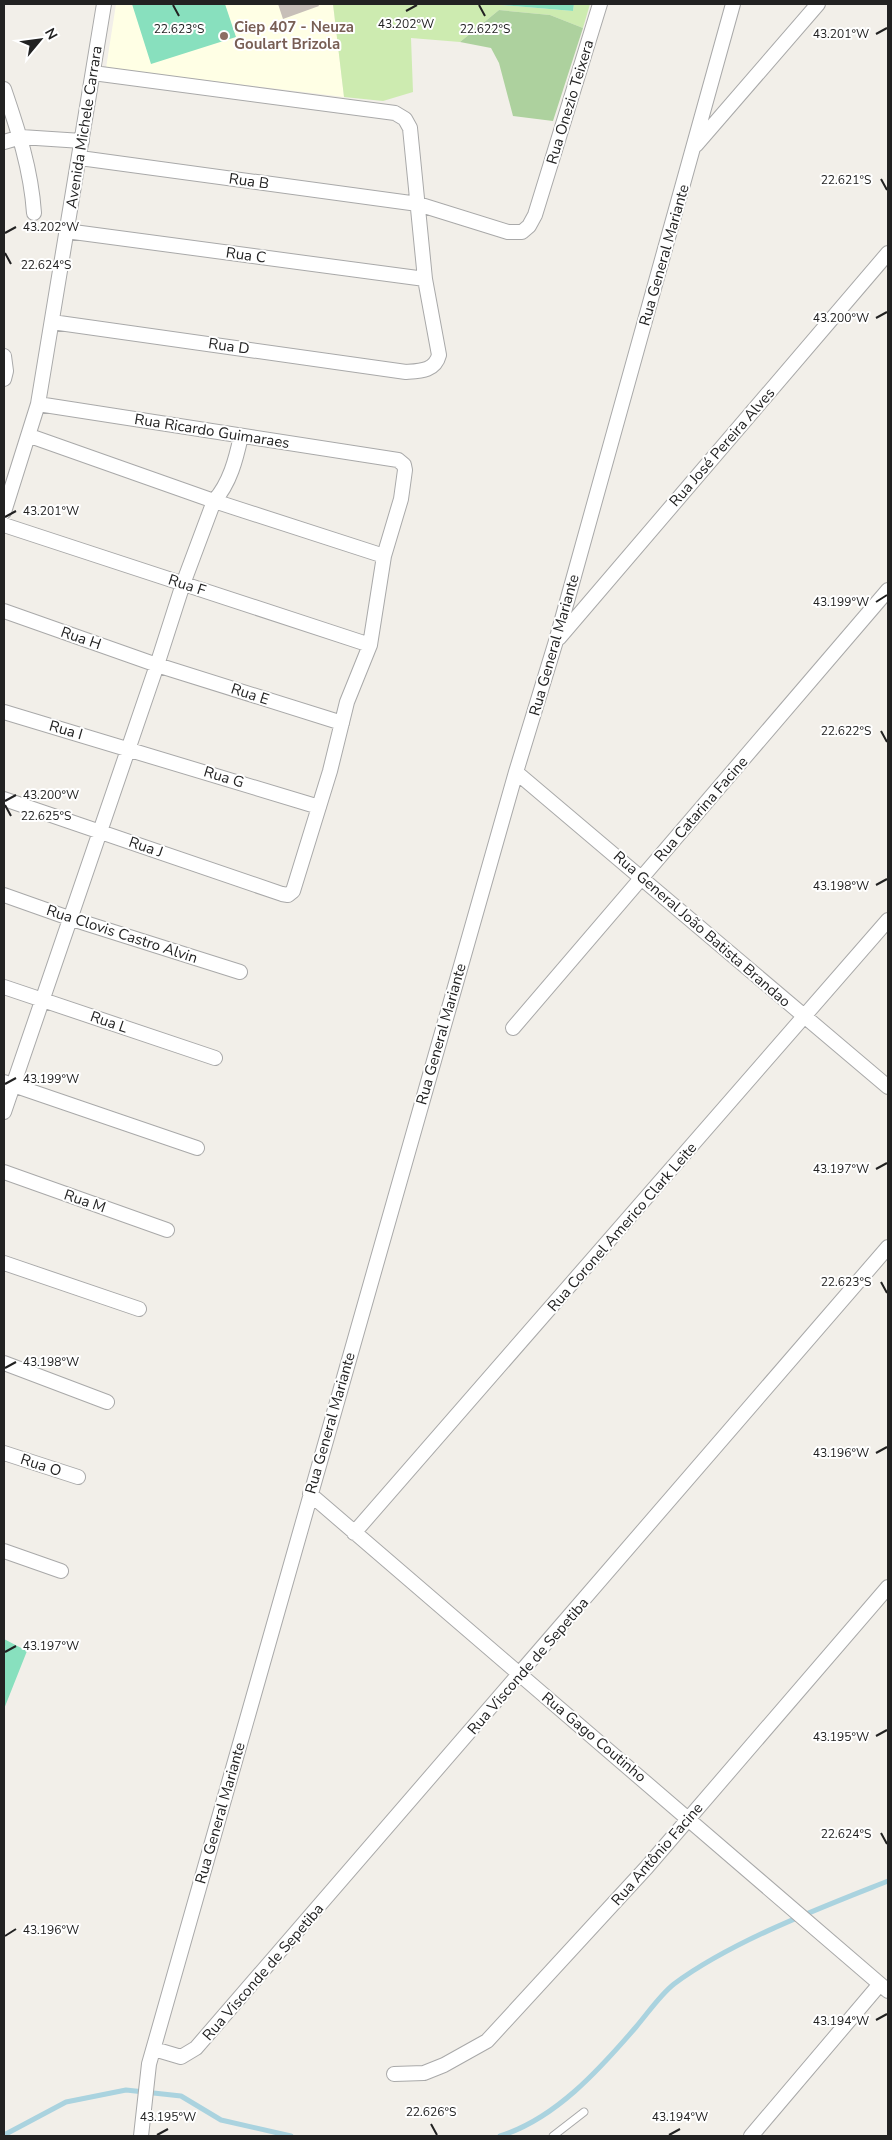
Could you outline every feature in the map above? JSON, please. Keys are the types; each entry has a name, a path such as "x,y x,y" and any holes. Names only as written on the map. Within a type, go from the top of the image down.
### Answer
{"street":[{"name":"Avenida Michele Carrara","path":"4,512 30,436 38,404 104,4"},
{"name":"Rua Onezio Teixera","path":"418,204 513,233 522,232 529,226 540,200 600,4"},
{"name":"Rua General Mariante","path":"141,2136 149,2064 516,772 556,641 694,148 709,84 732,4"},
{"path":"694,148 818,4"},
{"path":"93,73 395,113 405,119 410,128 425,278"},
{"path":"4,89 21,137 31,183 34,213"},
{"path":"4,142 21,137 82,141"},
{"name":"Rua B","path":"80,158 418,204"},
{"name":"Rua C","path":"66,231 425,278"},
{"name":"Rua José Pereira Alves","path":"556,641 888,253"},
{"name":"Rua D","path":"52,322 406,372 433,367 437,362 438,355 425,278"},
{"path":"4,356 6,371 4,379"},
{"name":"Rua Ricardo Guimaraes","path":"38,404 387,458 401,462 405,470 401,499 384,556"},
{"path":"30,436 214,501 384,556 370,645 347,702 337,746 319,807"},
{"path":"4,1112 8,1083 43,1000 69,918 158,665 183,584 214,501 221,493 235,462 241,436"},
{"name":"Rua F","path":"4,524 370,645"},
{"name":"Rua Catarina Facine","path":"513,1028 888,590"},
{"name":"Rua H","path":"4,611 158,665"},
{"name":"Rua E","path":"158,665 342,723"},
{"name":"Rua I","path":"4,712 129,748"},
{"name":"Rua G","path":"129,748 319,807"},
{"name":"Rua General João Batista Brandao","path":"516,772 642,877 804,1018 888,1087"},
{"name":"Rua J","path":"4,799 288,895 293,892 319,807"},
{"name":"Rua Clovis Castro Alvin","path":"4,895 69,918 240,972"},
{"name":"Rua Coronel Americo Clark Leite","path":"354,1533 888,920"},
{"name":"Rua L","path":"4,987 215,1058"},
{"path":"8,1083 197,1148"},
{"name":"Rua M","path":"4,1172 167,1230"},
{"name":"Rua Visconde de Sepetiba","path":"154,2049 181,2057 196,2048 521,1675 888,1247"},
{"path":"4,1263 139,1309"},
{"path":"4,1363 107,1402"},
{"name":"Rua O","path":"4,1453 78,1477"},
{"name":"Rua Gago Coutinho","path":"310,1494 884,1987"},
{"path":"4,1551 61,1571"},
{"name":"Rua Antônio Facine","path":"394,2074 424,2073 444,2065 487,2041 617,1901 888,1587"},
{"path":"751,2136 884,1987"}],"lane":[{"path":"553,2136 584,2112"}],"shaded area":[{"name":"Ciep 407 - Neuza Goulart Brizola","path":"116,4 333,4 344,97 106,68"}],"green space":[{"path":"132,4 225,4 236,37 151,64"},
{"path":"333,4 490,4 573,11 574,4 590,4 583,28 550,15 499,10 460,42 411,38 413,92 383,101 344,97"},
{"path":"490,4 574,4 573,11"},
{"path":"499,10 550,15 583,28 553,121 513,116 499,63 491,48 460,42"},
{"path":"4,1639 27,1651 4,1709"}],"building":[{"path":"278,4 318,4 319,6 283,19"}],"waterway":[{"path":"500,2136 539,2118 575,2091 607,2060 664,1993 697,1968 777,1926 888,1881"},
{"path":"4,2135 66,2102 126,2090 181,2096 221,2120 291,2136"}],"place":[{"name":"Ciep 407 - Neuza Goulart Brizola","path":"224,36"}]}
